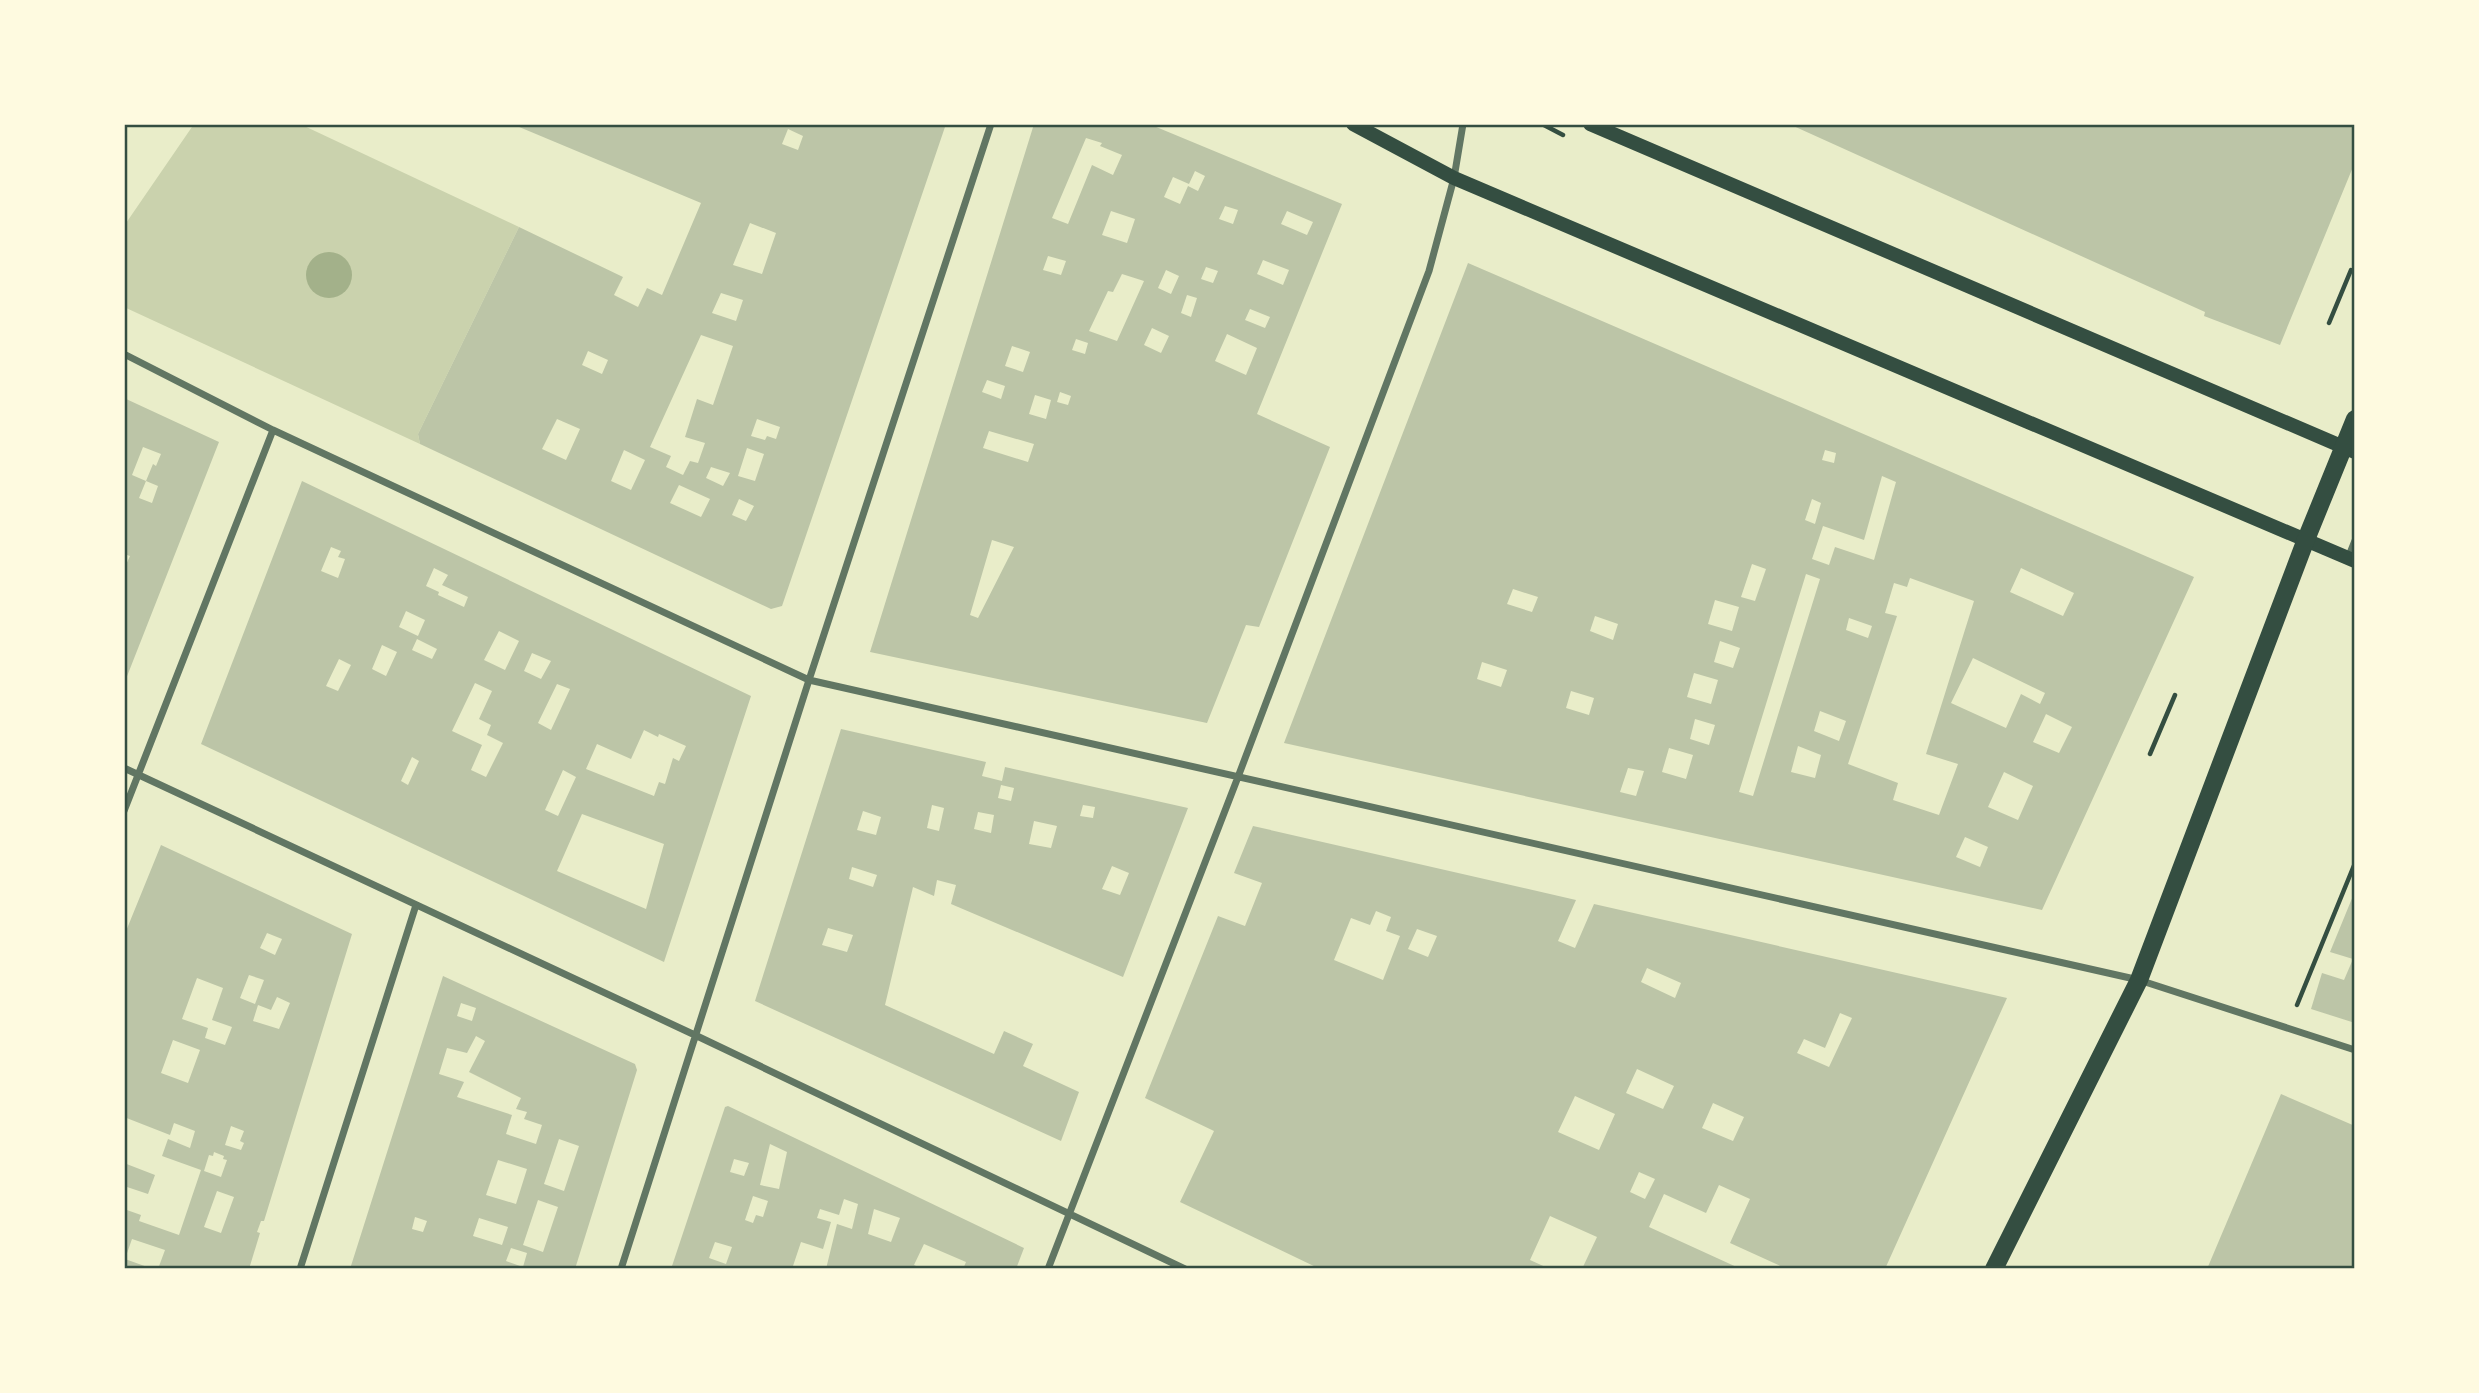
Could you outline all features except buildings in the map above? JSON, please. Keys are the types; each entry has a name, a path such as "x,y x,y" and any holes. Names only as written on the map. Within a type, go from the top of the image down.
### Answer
{"main road":[{"path":"1353,124 1454,178 2351,560"},
{"path":"1590,124 2349,450"},
{"path":"1994,1269 2139,981 2305,542 2349,450 2355,419"}],"street":[{"path":"621,1269 991,124"},
{"path":"1048,1269 1429,271 1454,178 1463,124"},
{"path":"124,354 273,430 810,680 2139,981 2355,1050"},
{"path":"124,811 273,430"},
{"path":"124,768 697,1036 1185,1269"},
{"path":"300,1269 416,905"}],"lane":[{"path":"2351,560 2355,538"}],"path":[{"path":"2329,323 2351,270"},
{"path":"2150,754 2175,695"},
{"path":"2287,1029 2355,863"}],"shaded area":[{"path":"194,124 300,124 519,227 418,434 420,444 124,307 124,226"},
{"path":"329,252 345,259 352,275 345,291 329,298 313,291 306,275 313,259"}]}
